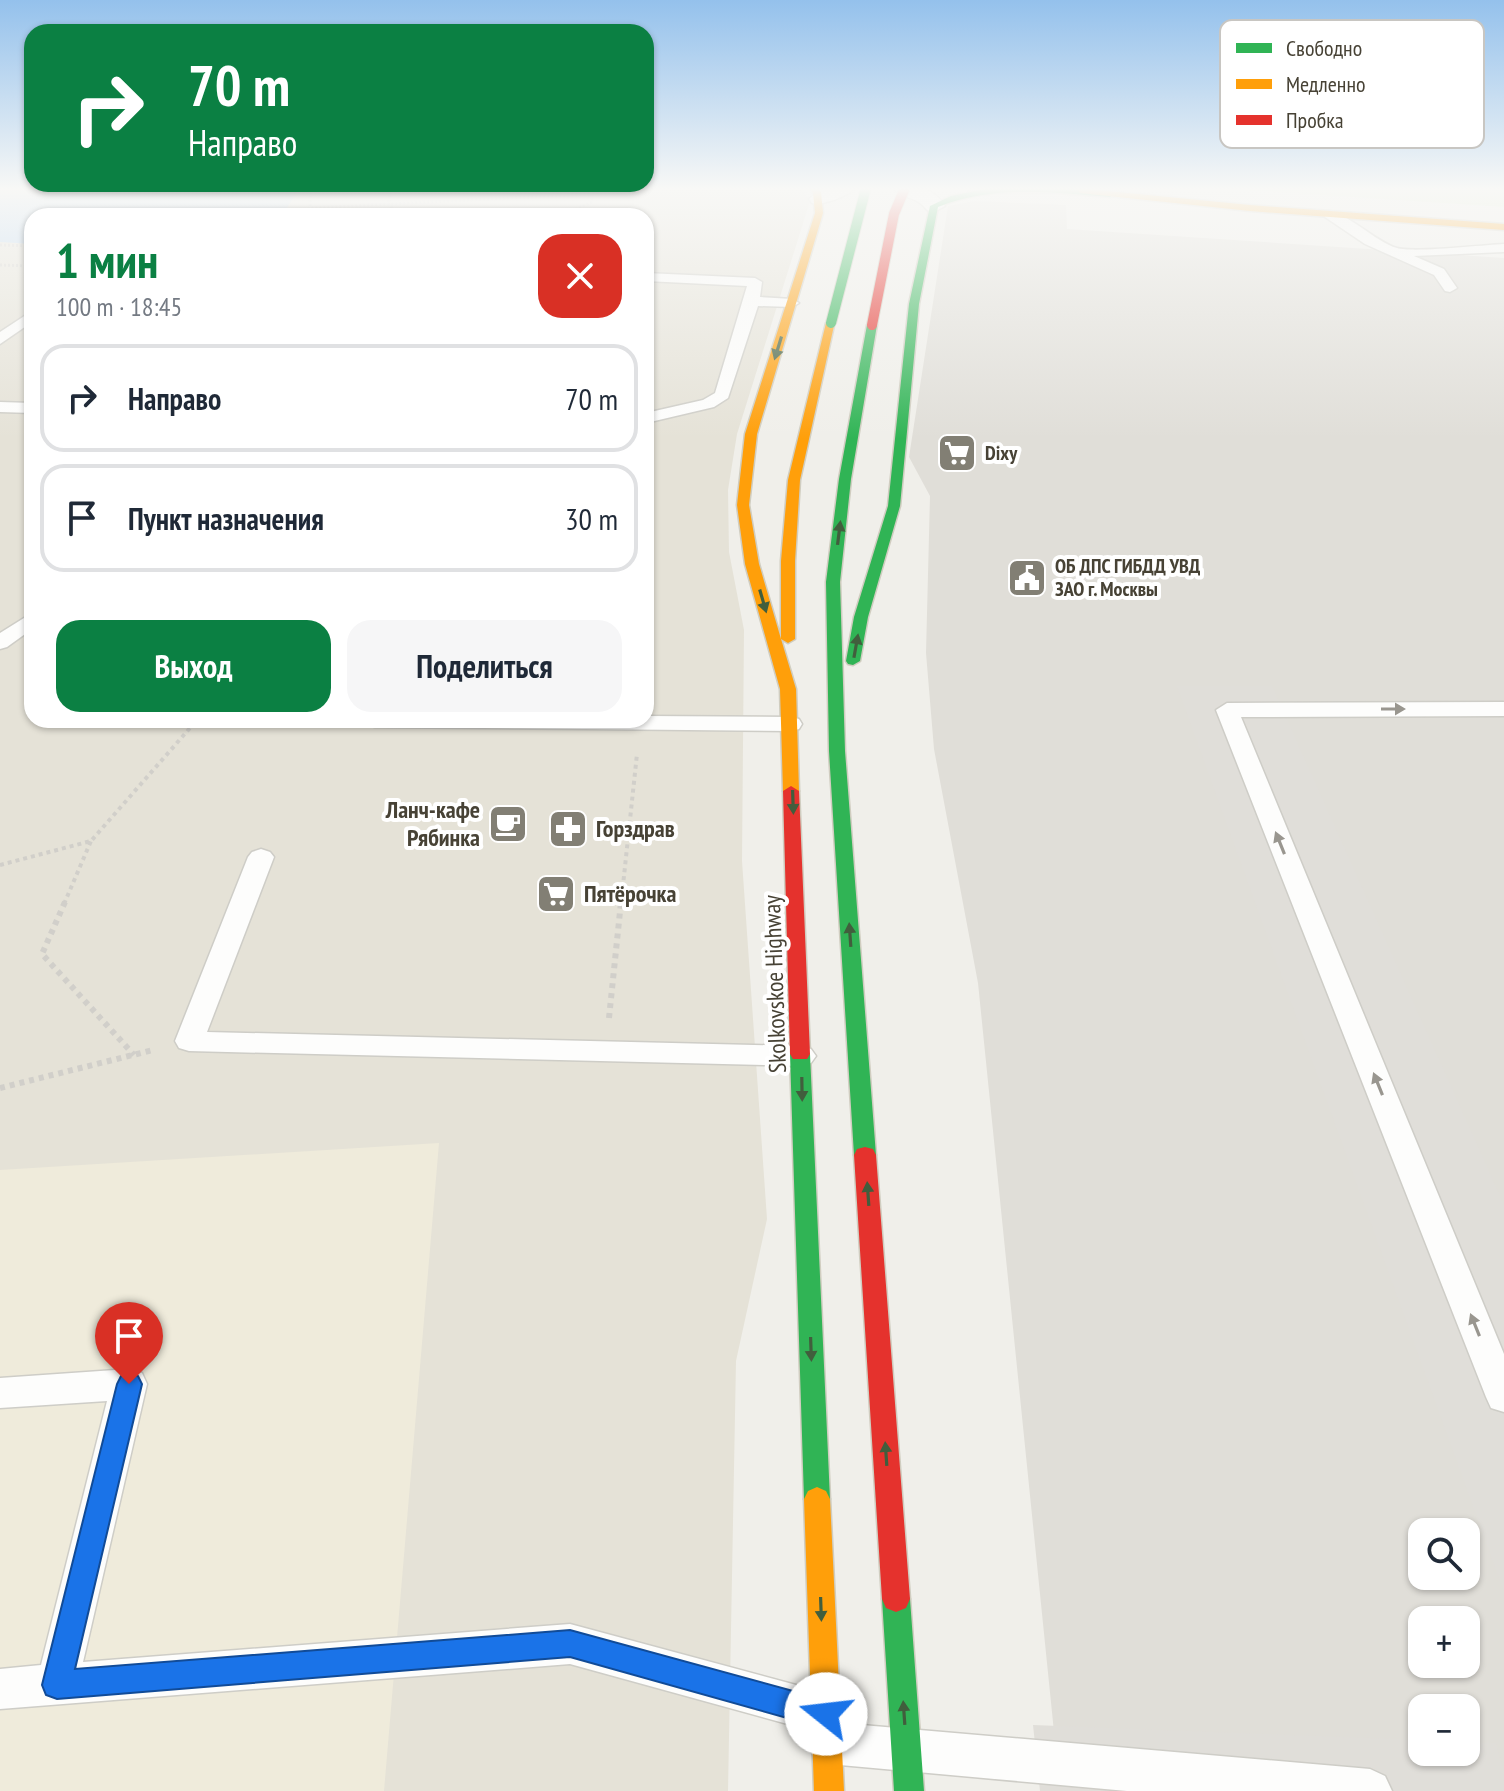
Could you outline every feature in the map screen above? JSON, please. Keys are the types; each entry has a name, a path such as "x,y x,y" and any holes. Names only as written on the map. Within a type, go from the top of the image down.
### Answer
{"main road":[{"name":"Skolkovskoe Highway","path":"801,272 751,434 743,505 752,564 788,689 791,724 804,1196 829,1791"},
{"path":"788,689 788,561 794,480 844,272"},
{"path":"883,272 845,479 833,582 837,751 908,1770"},
{"path":"837,751 861,617 894,506 914,304 921,272"}],"lane":[{"path":"1438,272 1450,288"},
{"path":"654,277 755,282 752,301 722,395 697,408 654,416"},
{"path":"752,301 792,303"},
{"path":"0,339 24,321"},
{"path":"0,407 24,408"},
{"path":"0,643 24,625"},
{"path":"1504,709 1227,710 1504,1397"},
{"path":"654,723 791,724"},
{"path":"261,857 189,1041 801,1056"},
{"path":"0,1393 129,1384 57,1685"},
{"path":"0,1689 570,1644 826,1729 908,1770 1370,1791"}],"path":[{"path":"0,1088 134,1055 42,954 91,841 190,728"},
{"path":"605,1051 639,728"},
{"path":"0,865 91,841"}],"shaded area":[{"path":"0,272 24,272 24,728 654,728 654,272 788,272 737,434 728,490 729,552 744,630 742,861 767,1219 736,1361 728,1791 0,1791"},
{"path":"938,272 1504,272 1504,1791 1060,1791 978,983 934,749 926,653 930,496 909,457"},
{"path":"1177,686 1272,686 1504,1205 1504,1592 1480,1518 1477,1518"},
{"path":"439,1143 384,1791 0,1791 0,1170"},
{"path":"1033,1725 1408,1739 1408,1766 1480,1766 1480,1742 1496,1743 1504,1772 1504,1791 1040,1791"}],"traffic: fast":[{"path":"831,323 844,272"},
{"path":"853,661 861,617 894,506 914,304 921,272"},
{"path":"865,1155 837,751 833,582 845,479 872,325"},
{"path":"800,1054 817,1499"},
{"path":"896,1599 909,1791"}],"traffic: slow":[{"path":"791,791 788,689 752,564 743,505 751,434 801,272"},
{"path":"788,639 788,561 794,480 831,323"},
{"path":"817,1499 829,1791"}],"traffic: jam":[{"path":"872,325 883,272"},
{"path":"791,791 800,1054"},
{"path":"865,1155 896,1599"}],"place":[{"name":"Dixy","path":"957,453"},
{"name":"ОБ ДПС ГИБДД УВД ЗАО г. Москвы","path":"1027,578"},
{"name":"Ланч-кафе Рябинка","path":"508,824"},
{"name":"Горздрав","path":"568,829"},
{"name":"Пятёрочка","path":"556,894"}],"route":[{"path":"129,1384 57,1685 570,1644 826,1714"}]}
